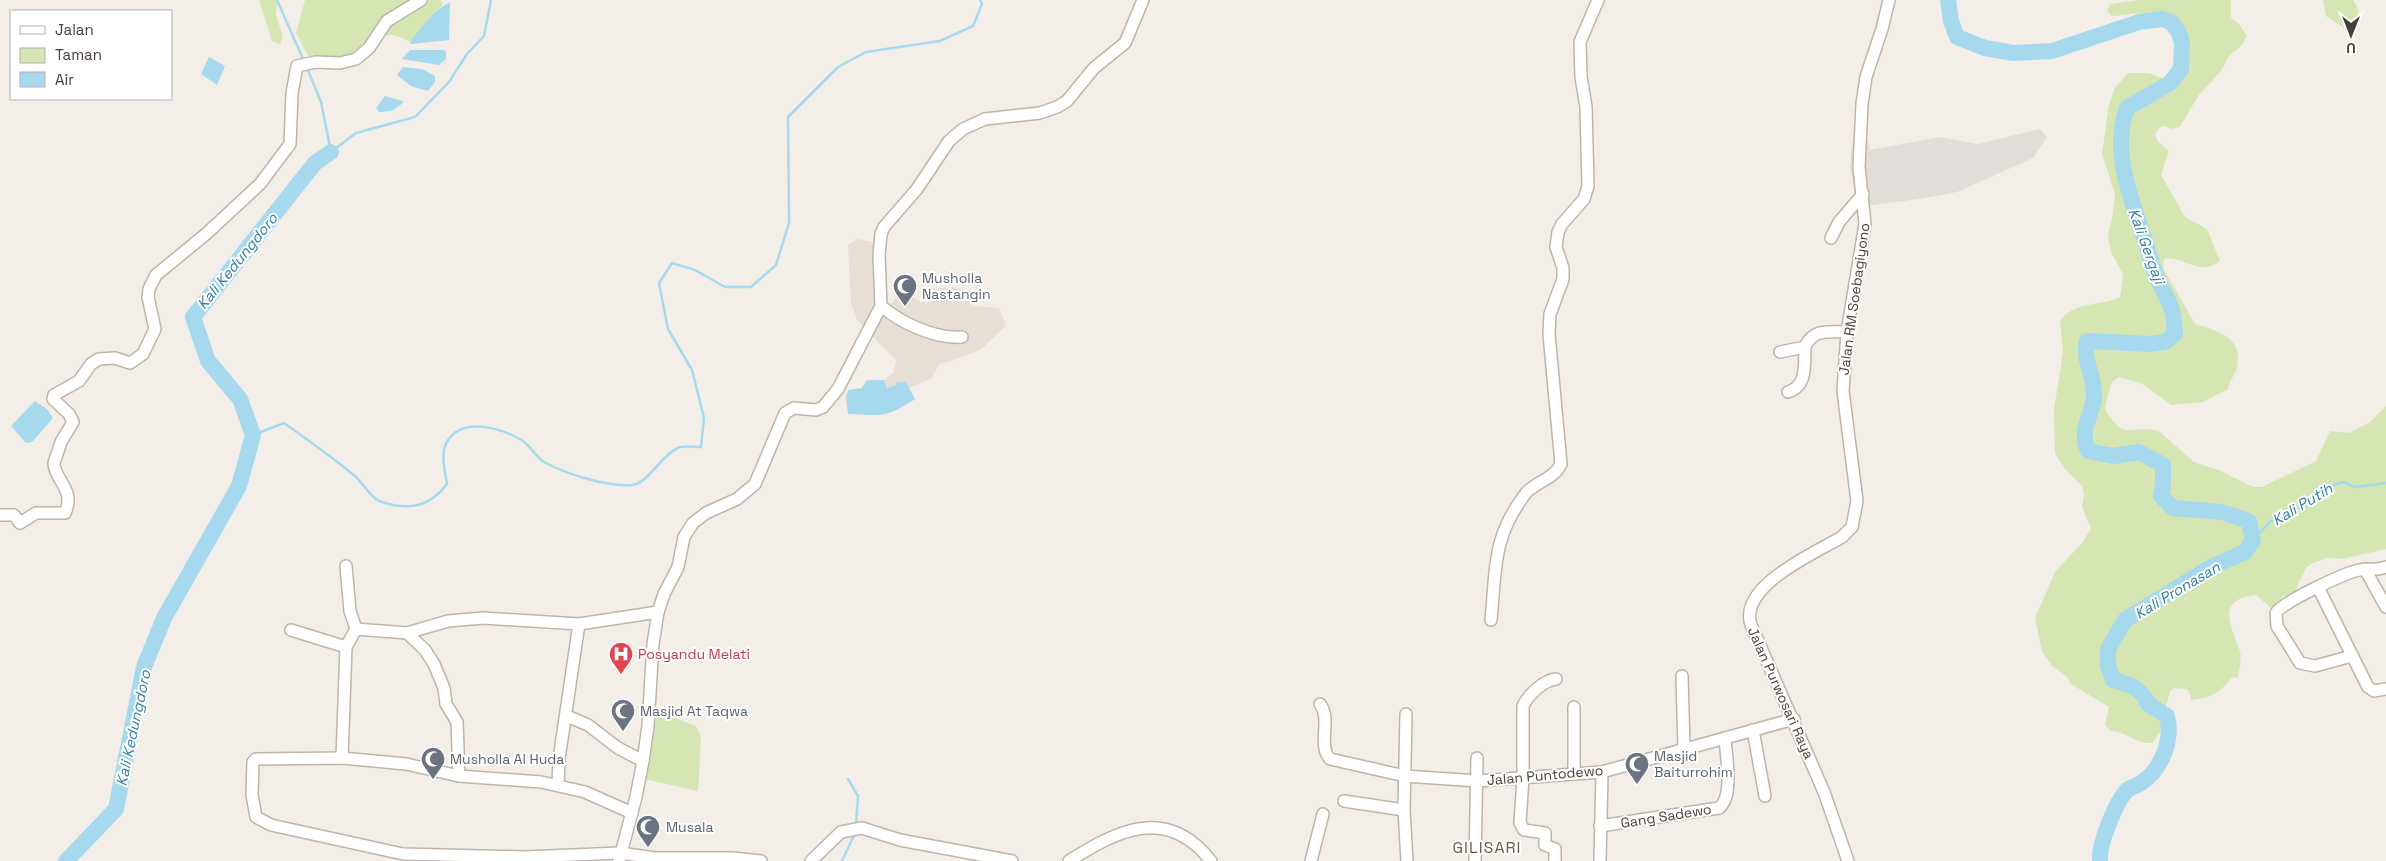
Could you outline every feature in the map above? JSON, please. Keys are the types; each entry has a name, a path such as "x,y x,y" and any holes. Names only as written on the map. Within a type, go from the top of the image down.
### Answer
{"street":[{"path":"0,515 14,515 20,523 36,513 65,513 67,508 67,491 54,463 61,442 73,422 69,414 53,399 54,395 79,381 91,364 98,359 114,358 130,363 143,354 155,329 148,297 149,289 156,274 206,234 260,184 290,144 292,93 297,66 316,62 331,64 356,59 368,48 387,21 421,0"},
{"path":"619,857 632,812 643,761 653,644 658,612 664,594 678,567 684,537 693,523 706,513 737,499 755,484 785,412 794,408 816,410 827,404 838,388 881,306 879,256 881,234 884,227 917,189 948,141 963,130 985,119 1040,113 1067,101 1094,68 1125,43 1143,0"},
{"path":"1491,620 1493,576 1496,556 1502,538 1527,492 1550,476 1561,464 1549,334 1550,314 1563,279 1563,268 1556,247 1556,238 1562,224 1584,199 1588,186 1586,107 1581,77 1580,42 1598,0"},
{"name":"Jalan RM Soebagiyono","path":"1842,537 1852,527 1857,501 1843,391 1847,332 1865,224 1859,167 1864,88 1889,0"},
{"path":"1831,238 1839,222 1863,194"},
{"path":"881,306 898,318 928,332 952,338 962,337"},
{"path":"1788,392 1797,388 1802,383 1805,347 1808,339 1817,333 1847,332"},
{"path":"1780,352 1805,347"},
{"name":"Jalan Purwosari Raya","path":"1842,537 1774,578 1757,595 1748,611 1751,625 1794,719 1824,792 1848,861"},
{"path":"342,758 346,647 356,628 350,611 346,566"},
{"path":"2352,656 2315,666 2303,665 2296,659 2277,626 2275,618 2279,607 2331,580 2365,569 2386,567"},
{"path":"2365,569 2386,608"},
{"path":"2318,587 2368,687 2374,691 2386,689"},
{"path":"356,628 407,632 448,622 484,618 579,624 658,612"},
{"path":"558,785 559,759 567,716 579,624"},
{"path":"291,630 346,647"},
{"path":"407,632 425,650 434,664 444,688 446,704 457,722 459,776"},
{"path":"1682,676 1684,749"},
{"path":"1555,861 1555,849 1545,845 1545,833 1524,830 1520,826 1523,778 1523,706 1540,687 1550,680 1556,679"},
{"name":"Jalan Puntodewo","path":"1320,704 1324,710 1326,752 1330,759 1405,776 1478,781 1602,772 1794,719"},
{"path":"1574,707 1574,774"},
{"path":"1406,714 1404,810 1407,861"},
{"path":"567,716 588,725 618,748 643,761"},
{"path":"1753,730 1766,796"},
{"name":"Gang Sadewo","path":"1600,826 1719,808 1724,804 1728,791 1725,738"},
{"path":"632,812 585,792 558,785 459,776 406,764 342,758 256,759 253,762 252,795 256,817 271,825 402,857 732,858 761,861"},
{"path":"1475,861 1477,758"},
{"path":"1600,861 1602,772"},
{"path":"1344,802 1404,810"},
{"path":"1311,861 1324,814"},
{"path":"811,861 834,838 848,829 862,828 900,840 1012,861"},
{"path":"1069,861 1112,835 1137,828 1151,828 1182,834 1202,849 1211,861"}],"shaded area":[{"path":"2040,129 2047,137 2033,158 1957,192 1857,207 1850,166 1852,143 1867,139 1870,150 1940,137 1977,144"},
{"path":"857,239 884,244 887,302 890,305 901,292 928,303 933,289 952,287 965,290 972,306 999,308 1006,326 980,350 939,365 931,379 909,388 906,382 887,388 884,380 894,372 896,360 857,320 851,303 848,245"}],"green space":[{"path":"259,0 277,0 276,15 283,37 280,44 272,41"},
{"path":"305,0 441,0 443,4 410,42 399,37 382,36 353,54 339,58 330,58 308,56 296,33"},
{"path":"2139,0 2231,0 2231,18 2238,23 2247,36 2242,45 2229,56 2221,71 2198,96 2180,127 2172,129 2164,126 2160,127 2155,134 2158,142 2169,151 2161,175 2185,217 2207,229 2220,261 2212,266 2198,267 2179,260 2164,259 2163,268 2195,324 2227,337 2233,342 2238,357 2237,368 2228,389 2203,402 2171,405 2143,384 2119,377 2112,382 2105,405 2107,413 2118,427 2125,430 2150,429 2160,432 2194,462 2221,471 2253,487 2262,487 2316,461 2330,431 2349,433 2370,422 2386,406 2386,549 2342,559 2327,558 2311,564 2306,568 2294,593 2283,596 2271,608 2256,595 2235,602 2229,615 2241,654 2238,678 2232,677 2223,688 2214,694 2198,699 2190,700 2191,696 2187,689 2174,688 2170,691 2160,732 2152,743 2141,742 2121,733 2111,731 2105,725 2109,707 2071,684 2067,677 2052,666 2042,651 2035,618 2055,572 2082,543 2091,528 2082,507 2084,495 2082,486 2064,468 2055,453 2054,410 2063,352 2060,321 2066,314 2080,307 2120,297 2123,274 2111,252 2108,235 2115,194 2102,154 2109,104 2115,88 2128,73 2149,73 2175,83 2182,73 2188,58 2188,40 2184,27 2177,19 2158,13 2112,16 2107,11 2110,4"},
{"path":"2323,0 2353,0 2356,4 2358,16 2352,33 2326,16"},
{"path":"657,714 672,717 696,726 701,737 698,791 644,779 650,759"}],"water":[{"path":"450,3 449,40 411,44 410,42 428,19 440,8"},
{"path":"410,50 443,50 446,52 446,59 439,65 402,59"},
{"path":"209,57 225,66 217,85 201,74"},
{"path":"403,67 422,69 435,76 435,82 428,91 411,86 397,75"},
{"path":"385,96 403,101 403,103 392,111 379,112 376,108"},
{"path":"884,380 887,388 896,385 897,382 906,382 915,399 889,413 848,414 846,398 848,390 862,388 866,381"},
{"path":"35,401 47,409 53,418 32,442 26,443 11,426"}],"waterway":[{"path":"277,0 304,61"},
{"name":"Kali Kedungdoro","path":"307,68 321,102 331,152 356,133 415,117 449,82 467,54 484,36 491,0"},
{"path":"253,435 284,423 355,476 376,499 399,506 425,503 440,492 447,484 444,463 444,452 447,442 462,429 472,427 494,429 514,436 526,443 544,462 564,471 599,482 622,485 632,485 644,480 666,457 680,447 701,447 704,418 692,370 668,329 659,283 672,263 695,270 725,287 751,287 776,265 789,223 788,117 838,67 866,52 940,41 973,26 982,4 980,0"},
{"name":"Kali Gergaji","path":"1948,0 1951,21 1957,37 1985,48 2013,53 2052,51 2139,22 2162,19 2171,22 2178,31 2182,42 2181,69 2170,83 2127,108 2121,139 2121,154 2127,184 2153,268 2172,311 2175,334 2165,342 2150,344 2087,341 2086,356 2093,383 2094,398 2086,424 2085,436 2088,451 2113,456 2139,452 2163,465 2161,496 2173,508 2222,512 2249,521 2253,540 2245,552 2209,568 2125,620 2108,649 2108,665 2113,680 2139,690 2148,704 2167,716 2168,735 2164,753 2155,770 2141,783 2127,790 2118,804 2105,835 2100,861"},
{"name":"Kali Kedungdoro","path":"66,861 116,809 144,667 164,618 239,486 253,435 240,399 208,361 193,317 315,163 331,152"},
{"name":"Kali Putih","path":"2253,540 2271,521 2310,503 2324,488 2343,482 2355,487 2386,483"},
{"path":"848,779 858,796 856,825"},
{"path":"842,861 855,833"}],"place":[{"name":"Musholla Nastangin","path":"905,307"},
{"name":"Posyandu Melati","path":"621,675"},
{"name":"Masjid At Taqwa","path":"623,732"},
{"name":"Musholla Al Huda","path":"433,780"},
{"name":"Masjid Baiturrohim","path":"1637,785"},
{"name":"Musala","path":"648,848"}],"district":[{"name":"GILISARI","path":"1487,847"}],"water label":[{"name":"Kali Pronasan","path":"2177,590"}]}
